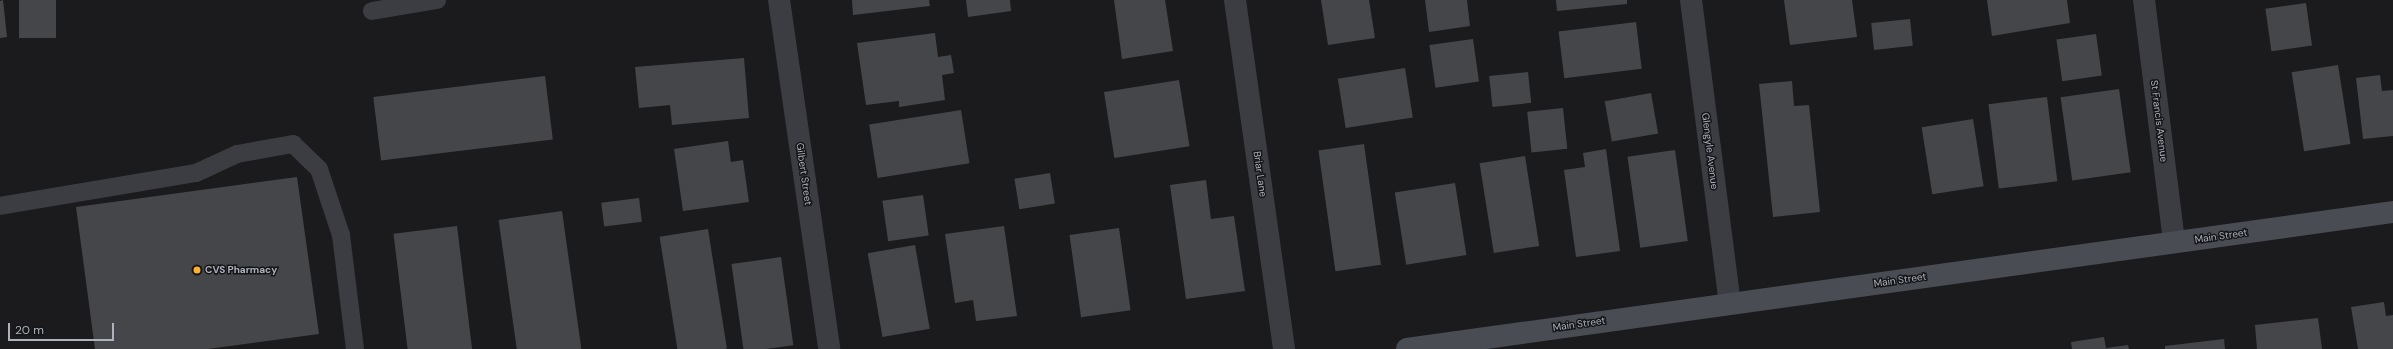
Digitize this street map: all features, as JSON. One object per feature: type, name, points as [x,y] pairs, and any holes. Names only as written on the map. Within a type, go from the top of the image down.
[{"type":"street","name":"Gilbert Street","points":[[779,0],[829,349]]},
{"type":"street","name":"Briar Lane","points":[[1235,0],[1284,349]]},
{"type":"street","name":"Glengyle Avenue","points":[[1691,0],[1730,303]]},
{"type":"street","name":"St Francis Avenue","points":[[2144,0],[2174,242]]},
{"type":"street","name":"Main Street","points":[[1407,349],[2393,212]]},
{"type":"lane","points":[[372,11],[437,0]]},
{"type":"lane","points":[[0,206],[196,173],[237,154],[293,144],[319,168],[341,235],[355,349]]},
{"type":"building","points":[[3,0],[7,37],[0,38],[0,1]]},
{"type":"building","points":[[19,0],[56,0],[56,38],[19,38]]},
{"type":"building","points":[[852,0],[929,0],[930,6],[853,15]]},
{"type":"building","points":[[966,0],[1010,0],[1011,11],[968,17]]},
{"type":"building","points":[[1114,0],[1165,0],[1173,51],[1122,59]]},
{"type":"building","points":[[1321,0],[1369,0],[1375,38],[1328,45]]},
{"type":"building","points":[[1425,0],[1467,0],[1470,26],[1429,32]]},
{"type":"building","points":[[1556,0],[1627,0],[1627,4],[1557,11]]},
{"type":"building","points":[[1784,0],[1852,0],[1857,37],[1790,45]]},
{"type":"building","points":[[1987,0],[2067,0],[2070,23],[1992,36]]},
{"type":"building","points":[[2306,3],[2312,46],[2271,51],[2265,9]]},
{"type":"building","points":[[1910,19],[1913,46],[1874,50],[1871,23]]},
{"type":"building","points":[[1636,22],[1642,69],[1564,78],[1559,32]]},
{"type":"building","points":[[935,33],[938,57],[951,55],[954,73],[942,75],[945,100],[899,107],[899,101],[866,105],[857,43]]},
{"type":"building","points":[[2096,34],[2102,76],[2062,81],[2056,40]]},
{"type":"building","points":[[1473,39],[1479,82],[1435,88],[1429,45]]},
{"type":"building","points":[[744,58],[749,118],[672,125],[670,105],[639,108],[635,67]]},
{"type":"building","points":[[2338,65],[2351,144],[2304,151],[2292,72]]},
{"type":"building","points":[[1405,68],[1413,117],[1346,128],[1338,79]]},
{"type":"building","points":[[1528,72],[1531,103],[1492,107],[1489,76]]},
{"type":"building","points":[[2380,75],[2382,91],[2393,90],[2393,136],[2363,139],[2356,78]]},
{"type":"building","points":[[545,76],[553,140],[381,161],[373,97]]},
{"type":"building","points":[[1179,80],[1189,146],[1114,158],[1104,92]]},
{"type":"building","points":[[1792,81],[1794,106],[1809,105],[1820,212],[1773,217],[1759,84]]},
{"type":"building","points":[[2119,89],[2131,172],[2072,180],[2061,97]]},
{"type":"building","points":[[1651,93],[1658,133],[1612,142],[1605,101]]},
{"type":"building","points":[[2047,97],[2057,181],[1999,189],[1988,104]]},
{"type":"building","points":[[1563,108],[1567,149],[1531,153],[1527,112]]},
{"type":"building","points":[[961,110],[969,163],[878,178],[869,125]]},
{"type":"building","points":[[1973,119],[1984,186],[1932,194],[1922,127]]},
{"type":"building","points":[[728,141],[731,162],[743,160],[749,202],[683,211],[674,149]]},
{"type":"building","points":[[1364,144],[1381,265],[1335,271],[1318,150]]},
{"type":"building","points":[[1606,149],[1620,251],[1576,257],[1564,170],[1585,167],[1583,153]]},
{"type":"building","points":[[1675,150],[1688,241],[1640,248],[1627,157]]},
{"type":"building","points":[[1525,156],[1539,246],[1494,253],[1480,163]]},
{"type":"building","points":[[1050,173],[1055,204],[1019,209],[1014,179]]},
{"type":"building","name":"CVS Pharmacy","points":[[297,177],[319,334],[208,349],[95,349],[76,207]]},
{"type":"building","points":[[1206,180],[1211,219],[1234,216],[1245,291],[1186,299],[1170,185]]},
{"type":"building","points":[[1455,183],[1466,255],[1406,265],[1395,193]]},
{"type":"building","points":[[923,195],[929,236],[888,241],[882,201]]},
{"type":"building","points":[[639,198],[642,222],[604,226],[601,203]]},
{"type":"building","points":[[562,211],[581,349],[517,349],[499,220]]},
{"type":"building","points":[[457,226],[472,349],[408,349],[393,234]]},
{"type":"building","points":[[1004,226],[1017,316],[976,321],[973,300],[955,303],[945,234]]},
{"type":"building","points":[[1119,228],[1131,310],[1081,317],[1069,235]]},
{"type":"building","points":[[708,229],[727,349],[677,349],[660,237]]},
{"type":"building","points":[[915,245],[930,329],[882,337],[868,253]]},
{"type":"building","points":[[781,257],[793,345],[766,349],[743,349],[731,264]]},
{"type":"building","points":[[2384,302],[2386,316],[2393,315],[2393,349],[2358,349],[2351,307]]},
{"type":"building","points":[[2318,318],[2322,349],[2257,349],[2255,325]]},
{"type":"building","points":[[2104,337],[2106,348],[2128,345],[2129,349],[2072,349],[2071,342]]},
{"type":"building","points":[[2224,339],[2225,349],[2165,349],[2165,346]]},
{"type":"place","name":"CVS Pharmacy","points":[[197,270]]}]
